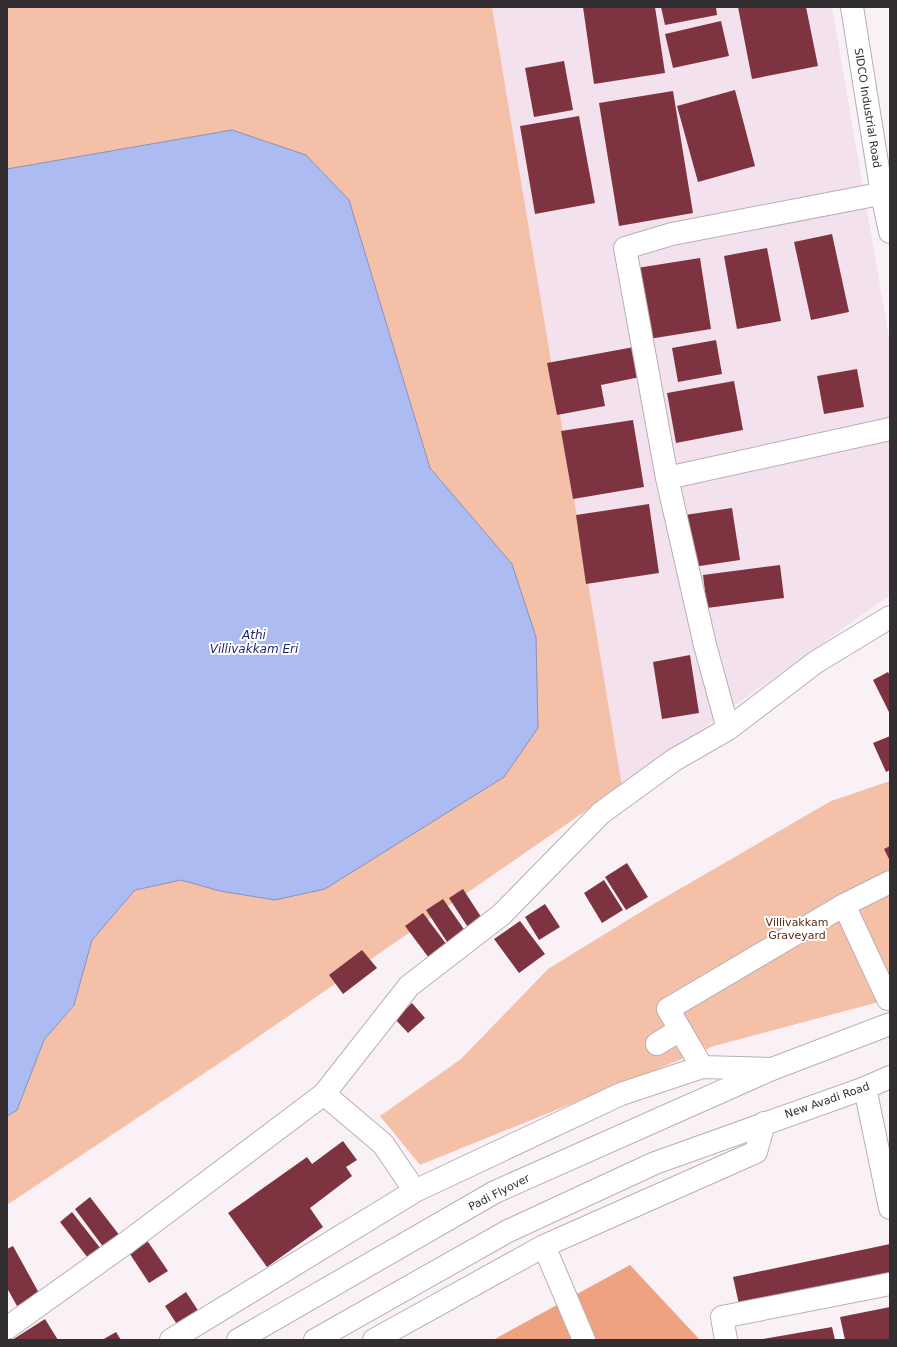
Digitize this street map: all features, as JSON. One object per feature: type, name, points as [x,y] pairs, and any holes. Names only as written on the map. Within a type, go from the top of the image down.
[{"type":"street","name":"SIDCO Industrial Road","points":[[852,7],[886,193],[890,232]]},
{"type":"street","points":[[728,729],[705,645],[667,478],[625,248],[672,234],[886,193]]},
{"type":"street","points":[[667,478],[890,429]]},
{"type":"street","points":[[7,1328],[126,1244],[324,1094],[409,986],[501,915],[601,813],[674,760],[728,729],[816,662],[890,617]]},
{"type":"street","points":[[702,1067],[668,1009],[844,905],[890,882]]},
{"type":"street","points":[[844,905],[888,999]]},
{"type":"street","points":[[171,1340],[415,1191],[621,1094],[702,1067],[772,1069],[890,1024]]},
{"type":"street","points":[[656,1044],[680,1030]]},
{"type":"street","name":"Padi Flyover","points":[[238,1340],[495,1192],[772,1069]]},
{"type":"street","name":"New Avadi Road","points":[[764,1123],[865,1088],[890,1077]]},
{"type":"street","points":[[865,1088],[890,1208]]},
{"type":"street","points":[[324,1094],[383,1144],[415,1191]]},
{"type":"street","points":[[316,1340],[508,1231],[655,1162],[764,1123]]},
{"type":"street","points":[[374,1340],[544,1246],[756,1152],[764,1123]]},
{"type":"street","points":[[544,1246],[584,1340]]},
{"type":"street","points":[[726,1340],[722,1317],[890,1284]]},
{"type":"shaded area","points":[[492,7],[832,7],[890,344],[890,595],[622,786]]},
{"type":"shaded area","points":[[630,1265],[700,1340],[493,1340]]},
{"type":"green space","points":[[7,7],[492,7],[622,786],[245,1046],[7,1205],[7,1116],[17,1110],[44,1040],[74,1005],[92,940],[135,890],[181,880],[220,891],[512,564],[430,468],[349,200],[232,130],[7,169]]},
{"type":"green space","name":"Villivakkam Graveyard","points":[[890,781],[890,999],[714,1046],[420,1165],[380,1116],[461,1059],[548,969],[657,902],[831,801]]},
{"type":"water","name":"Athi Villivakkam Eri","points":[[232,130],[306,155],[349,200],[430,468],[512,564],[536,637],[538,728],[504,777],[325,889],[275,900],[220,891],[181,880],[135,890],[92,940],[74,1005],[44,1040],[17,1110],[7,1116],[7,169]]},
{"type":"building","points":[[583,7],[655,7],[665,73],[594,84]]},
{"type":"building","points":[[661,7],[716,7],[717,15],[665,25]]},
{"type":"building","points":[[738,7],[806,7],[818,66],[752,79]]},
{"type":"building","points":[[721,21],[729,56],[673,68],[665,34]]},
{"type":"building","points":[[564,61],[573,110],[534,117],[525,68]]},
{"type":"building","points":[[735,90],[755,166],[698,182],[677,106]]},
{"type":"building","points":[[673,91],[693,213],[619,226],[599,103]]},
{"type":"building","points":[[579,116],[595,203],[535,214],[520,126]]},
{"type":"building","points":[[832,234],[849,312],[811,320],[794,242]]},
{"type":"building","points":[[767,248],[781,321],[737,329],[724,256]]},
{"type":"building","points":[[700,258],[711,329],[649,339],[637,268]]},
{"type":"building","points":[[716,340],[722,374],[678,382],[672,348]]},
{"type":"building","points":[[634,347],[640,377],[601,385],[605,406],[557,415],[547,363]]},
{"type":"building","points":[[857,369],[864,407],[824,414],[817,376]]},
{"type":"building","points":[[734,381],[743,430],[676,443],[667,393]]},
{"type":"building","points":[[633,420],[644,487],[573,499],[561,431]]},
{"type":"building","points":[[649,504],[659,573],[586,584],[576,515]]},
{"type":"building","points":[[732,508],[740,560],[693,567],[685,515]]},
{"type":"building","points":[[780,565],[784,598],[707,608],[703,575]]},
{"type":"building","points":[[690,655],[699,713],[662,719],[653,662]]},
{"type":"building","points":[[888,672],[890,676],[890,714],[873,680]]},
{"type":"building","points":[[890,736],[890,770],[886,772],[873,743]]},
{"type":"building","points":[[890,846],[890,861],[884,849]]},
{"type":"building","points":[[627,863],[648,897],[626,910],[605,877]]},
{"type":"building","points":[[604,880],[623,910],[602,923],[584,893]]},
{"type":"building","points":[[463,889],[485,923],[471,932],[449,898]]},
{"type":"building","points":[[443,899],[468,935],[451,948],[426,910]]},
{"type":"building","points":[[545,904],[560,927],[539,940],[525,917]]},
{"type":"building","points":[[423,913],[450,949],[432,962],[405,926]]},
{"type":"building","points":[[520,921],[545,954],[519,973],[494,939]]},
{"type":"building","points":[[362,950],[377,968],[343,994],[329,975]]},
{"type":"building","points":[[412,1003],[425,1018],[408,1033],[395,1019]]},
{"type":"building","points":[[343,1141],[357,1160],[346,1167],[352,1176],[310,1208],[323,1227],[267,1267],[228,1213],[307,1157],[312,1164]]},
{"type":"building","points":[[90,1197],[120,1236],[104,1248],[75,1209]]},
{"type":"building","points":[[72,1212],[101,1249],[88,1258],[60,1222]]},
{"type":"building","points":[[144,1236],[168,1271],[149,1283],[126,1248]]},
{"type":"building","points":[[890,1244],[890,1277],[740,1309],[733,1277]]},
{"type":"building","points":[[13,1246],[39,1293],[17,1306],[7,1288],[7,1249]]},
{"type":"building","points":[[186,1292],[201,1315],[180,1329],[165,1306]]},
{"type":"building","points":[[890,1307],[890,1340],[845,1340],[840,1317]]},
{"type":"building","points":[[45,1319],[58,1340],[12,1340]]},
{"type":"building","points":[[832,1327],[835,1340],[763,1339]]},
{"type":"building","points":[[116,1332],[121,1340],[102,1340]]}]
